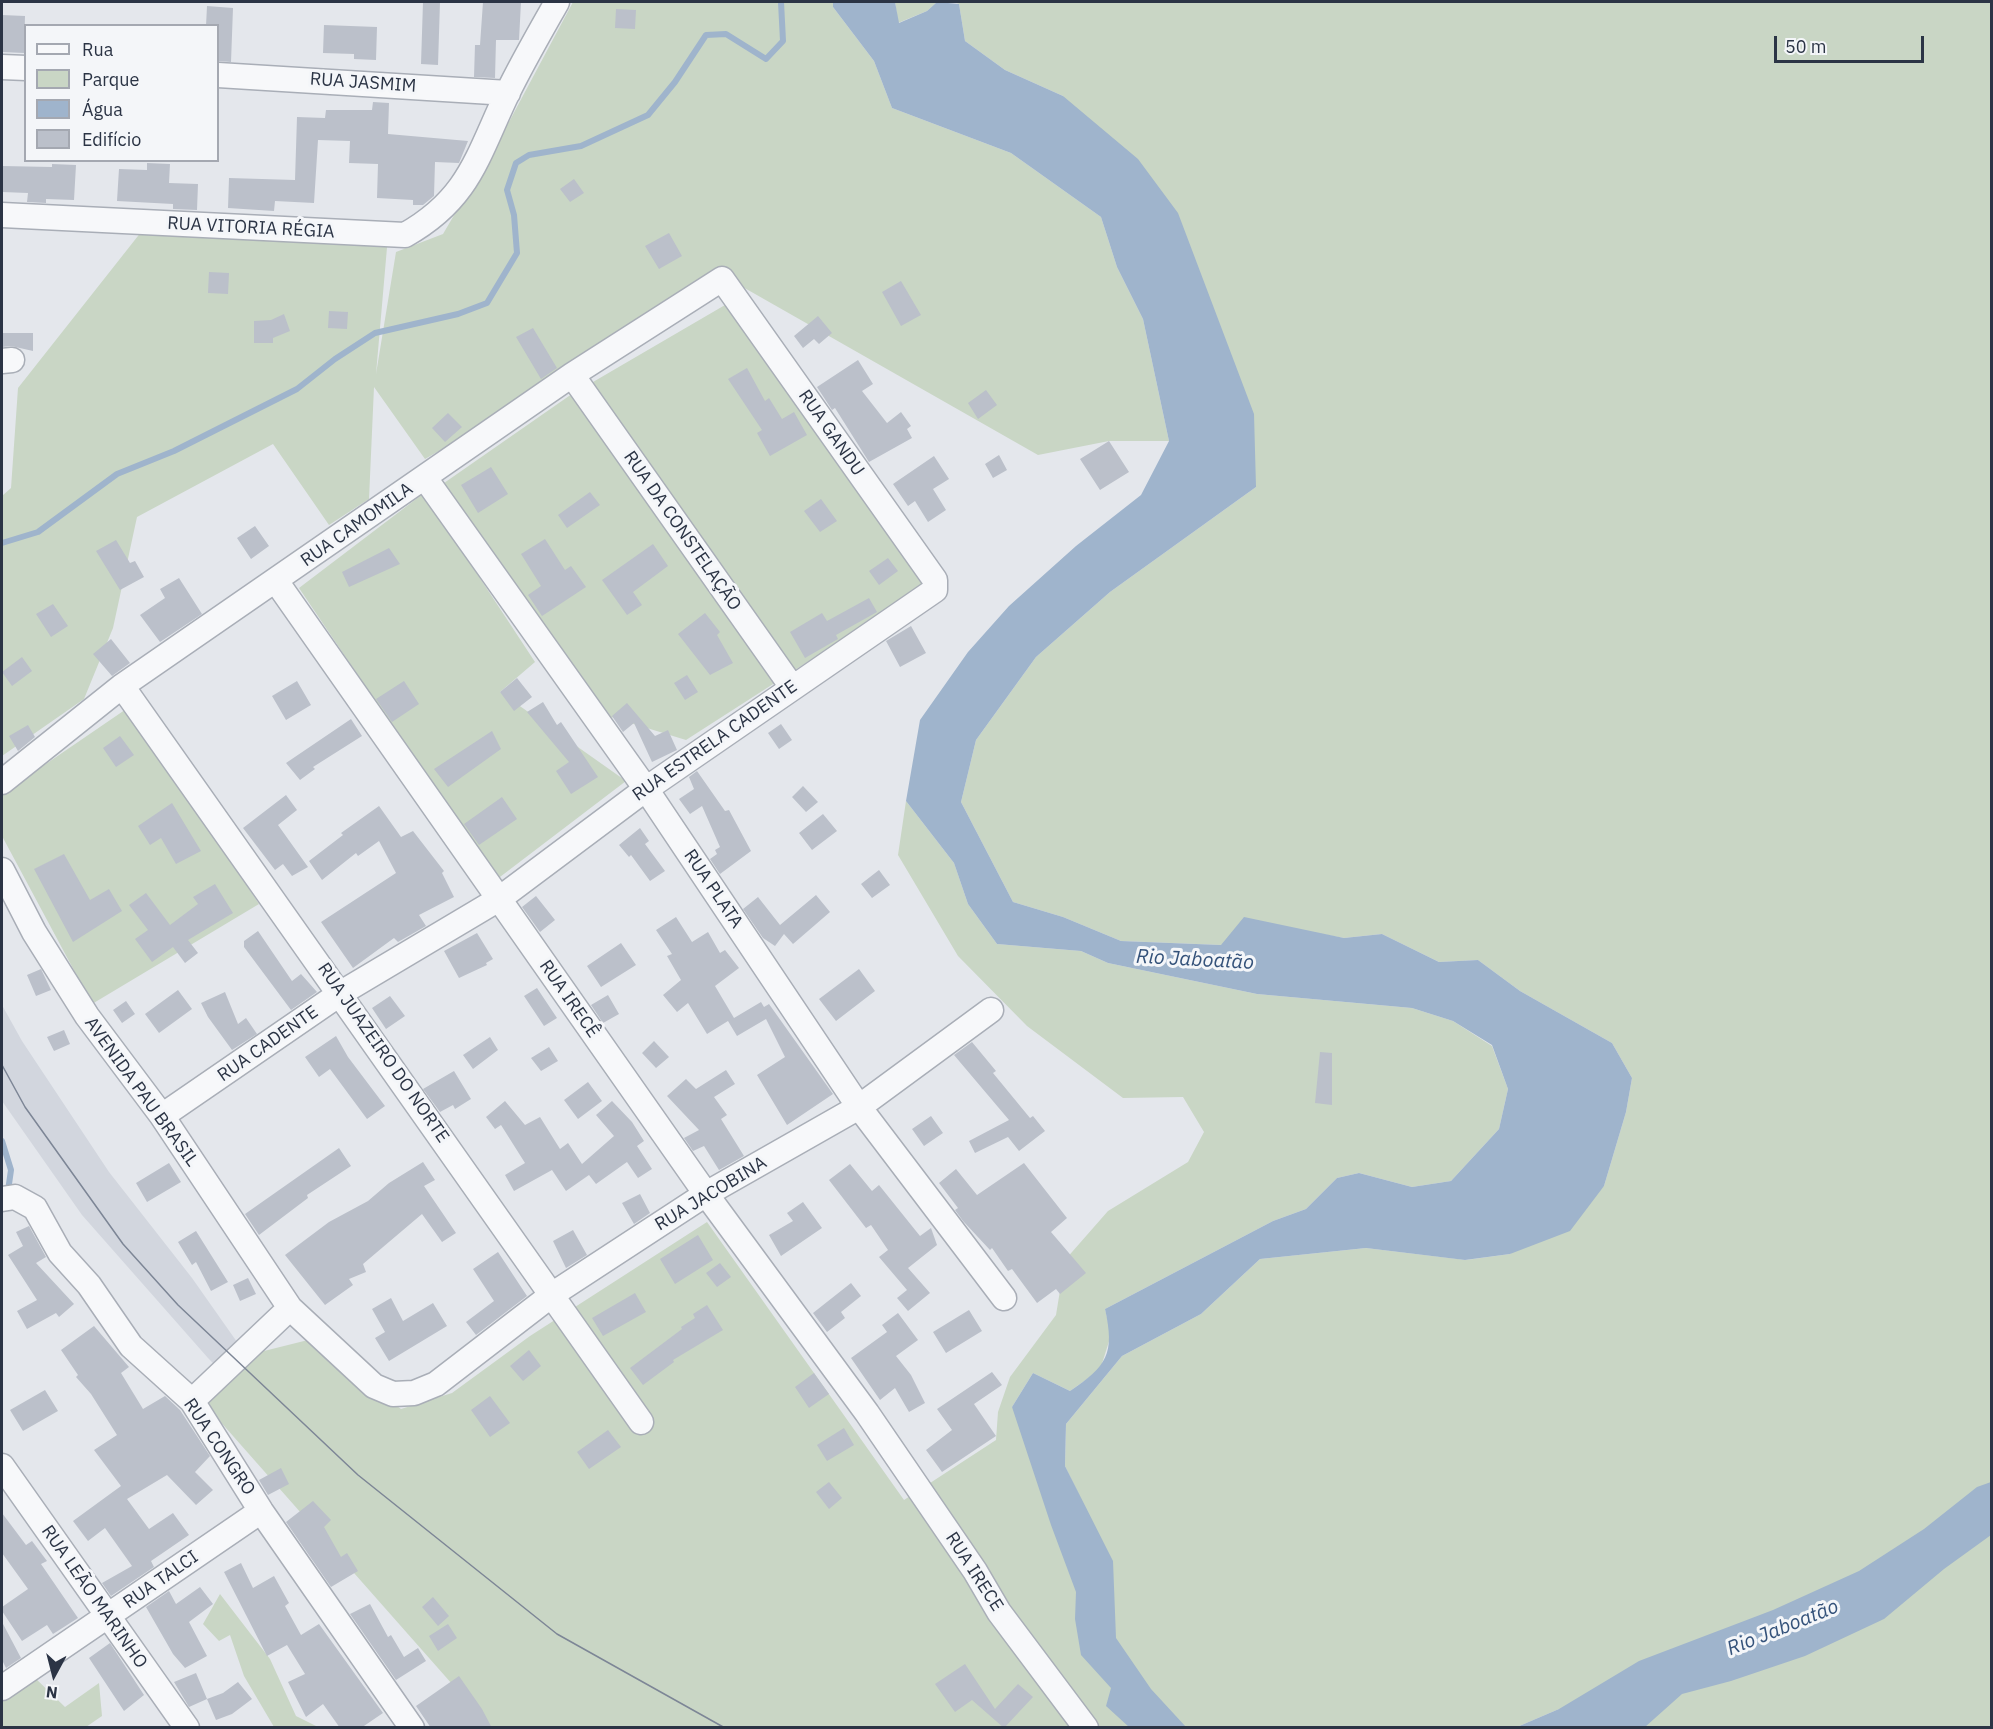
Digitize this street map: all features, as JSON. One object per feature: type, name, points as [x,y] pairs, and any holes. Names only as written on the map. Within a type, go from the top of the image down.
[{"type":"street","name":"RUA VITORIA RÉGIA","points":[[2,215],[405,236],[431,221],[450,203],[473,170],[508,93],[557,2]]},
{"type":"street","points":[[2,67],[24,68]]},
{"type":"street","name":"RUA JASMIM","points":[[219,75],[508,93]]},
{"type":"street","name":"RUA CAMOMILA","points":[[2,782],[122,686],[572,375],[722,279]]},
{"type":"street","name":"RUA GANDU","points":[[722,279],[934,580],[935,590]]},
{"type":"street","name":"RUA DA CONSTELAÇÃO","points":[[572,375],[792,687]]},
{"type":"street","name":"RUA PLATA","points":[[425,478],[646,789],[859,1107],[1004,1298]]},
{"type":"street","name":"RUA IRECÊ","points":[[276,581],[706,1194],[867,1413]]},
{"type":"street","name":"RUA ESTRELA CADENTE","points":[[499,899],[646,789],[935,590]]},
{"type":"street","name":"RUA JUAZEIRO DO NORTE","points":[[122,686],[554,1294],[641,1422]]},
{"type":"street","name":"AVENIDA PAU BRASIL","points":[[2,870],[34,932],[87,1016],[162,1116],[290,1308],[374,1386],[393,1394],[414,1393],[436,1384]]},
{"type":"street","name":"RUA CADENTE","points":[[162,1116],[341,993],[499,899]]},
{"type":"street","name":"RUA JACOBINA","points":[[436,1384],[554,1294],[706,1194],[859,1107],[991,1010]]},
{"type":"street","name":"RUA CONGRO","points":[[2,1199],[15,1197],[35,1208],[60,1253],[89,1285],[131,1346],[192,1401],[261,1511],[412,1728]]},
{"type":"street","points":[[192,1401],[290,1308]]},
{"type":"street","name":"RUA IRECE","points":[[867,1413],[975,1571],[999,1612],[1086,1728]]},
{"type":"street","name":"RUA LEÃO MARINHO","points":[[2,1466],[187,1728]]},
{"type":"street","name":"RUA TALCI","points":[[2,1688],[108,1618],[261,1511]]},
{"type":"shaded area","points":[[2,1005],[22,1041],[109,1172],[192,1278],[249,1359],[261,1413],[208,1358],[82,1215],[2,1101]]},
{"type":"green space","points":[[573,2],[833,2],[833,7],[874,61],[892,108],[1011,153],[1101,217],[1117,267],[1143,319],[1169,441],[1109,441],[1038,455],[734,282],[425,459],[374,387],[369,499],[329,525],[273,444],[137,517],[113,628],[84,699],[2,756],[2,496],[11,488],[18,388],[149,222],[388,236],[376,374],[396,252],[443,234],[510,120]]},
{"type":"green space","points":[[895,2],[937,2],[927,11],[898,23]]},
{"type":"green space","points":[[954,2],[1991,2],[1991,1727],[1632,1727],[1559,1709],[1517,1727],[490,1727],[203,1402],[260,1352],[312,1339],[401,1409],[452,1393],[530,1336],[707,1222],[904,1500],[996,1440],[998,1412],[1010,1377],[1056,1315],[1065,1260],[1108,1211],[1188,1162],[1204,1132],[1183,1097],[1123,1098],[1027,1026],[958,956],[898,855],[906,801],[954,863],[968,904],[997,944],[1081,951],[1108,963],[1257,994],[1412,1008],[1453,1021],[1492,1046],[1508,1089],[1499,1129],[1451,1181],[1412,1187],[1359,1173],[1337,1178],[1306,1209],[1273,1221],[1105,1309],[1111,1335],[1100,1370],[1070,1391],[1033,1373],[1012,1407],[1081,1499],[1065,1466],[1066,1424],[1122,1356],[1201,1314],[1260,1259],[1366,1248],[1466,1260],[1510,1254],[1604,1186],[1626,1112],[1632,1078],[1612,1043],[1520,991],[1478,960],[1439,962],[1382,934],[1344,938],[1299,930],[1221,945],[1121,941],[1063,917],[1013,902],[961,802],[976,740],[1036,657],[1110,592],[1256,487],[1063,96],[1005,70],[965,41],[959,4]]},
{"type":"green space","points":[[725,305],[935,580],[686,740],[611,717],[434,490],[569,396]]},
{"type":"green space","points":[[424,493],[535,662],[500,692],[626,781],[496,880],[299,588]]},
{"type":"green space","points":[[135,703],[197,808],[259,904],[92,1004],[2,836],[2,794]]},
{"type":"green space","points":[[220,1594],[270,1659],[296,1716],[318,1727],[274,1727],[244,1676],[230,1635],[219,1641],[203,1624]]},
{"type":"green space","points":[[31,1674],[65,1707],[99,1683],[102,1716],[86,1727],[2,1728],[2,1697]]},
{"type":"water","name":"Rio Jaboatão","points":[[833,2],[895,2],[899,23],[927,11],[937,2],[959,4],[965,41],[1005,70],[1063,96],[1138,159],[1178,213],[1254,414],[1256,487],[1110,592],[1036,657],[976,740],[961,802],[1013,902],[1063,917],[1121,941],[1221,945],[1244,917],[1344,938],[1382,934],[1439,962],[1478,960],[1520,991],[1612,1043],[1632,1078],[1626,1112],[1604,1186],[1570,1231],[1510,1254],[1465,1260],[1366,1248],[1260,1259],[1201,1314],[1122,1356],[1066,1424],[1065,1466],[1113,1561],[1116,1638],[1151,1689],[1186,1727],[1129,1727],[1106,1706],[1111,1688],[1081,1655],[1075,1619],[1076,1592],[1012,1407],[1033,1373],[1070,1391],[1100,1366],[1105,1358],[1109,1337],[1105,1309],[1273,1221],[1306,1209],[1337,1178],[1359,1173],[1412,1187],[1451,1181],[1499,1129],[1508,1089],[1492,1045],[1453,1021],[1412,1008],[1257,994],[1108,963],[1081,951],[997,944],[968,904],[954,863],[906,801],[920,720],[968,652],[1009,606],[1076,546],[1141,495],[1169,441],[1143,319],[1117,267],[1101,217],[1011,153],[892,108],[874,61],[833,7]]},
{"type":"water","name":"Rio Jaboatão","points":[[1991,1482],[1991,1535],[1944,1569],[1884,1619],[1805,1656],[1731,1681],[1682,1694],[1645,1727],[1517,1727],[1559,1709],[1639,1661],[1773,1610],[1859,1571],[1924,1529],[1977,1487]]},
{"type":"building","points":[[423,2],[440,2],[438,65],[421,64]]},
{"type":"building","points":[[483,2],[521,2],[519,40],[496,40],[495,78],[474,77],[475,45],[480,45]]},
{"type":"building","points":[[207,6],[233,8],[231,62],[219,61],[219,24],[206,24]]},
{"type":"building","points":[[616,9],[636,10],[635,29],[615,28]]},
{"type":"building","points":[[2,15],[25,16],[24,53],[2,52]]},
{"type":"building","points":[[324,25],[377,27],[376,60],[354,59],[354,54],[323,53]]},
{"type":"building","points":[[373,102],[389,103],[388,134],[468,141],[459,163],[435,162],[434,196],[423,205],[413,205],[413,200],[377,198],[378,164],[349,163],[350,141],[318,140],[314,203],[275,201],[274,211],[228,208],[229,178],[295,180],[297,117],[325,118],[326,110],[372,110]]},
{"type":"building","points":[[147,163],[170,164],[169,183],[198,184],[197,210],[173,209],[173,204],[117,201],[119,169],[147,170]]},
{"type":"building","points":[[52,164],[76,165],[74,200],[46,199],[46,203],[27,202],[28,193],[2,192],[2,166],[52,167]]},
{"type":"building","points":[[574,179],[584,193],[570,202],[560,189]]},
{"type":"building","points":[[669,233],[682,256],[659,269],[645,246]]},
{"type":"building","points":[[209,272],[229,273],[228,294],[208,293]]},
{"type":"building","points":[[901,281],[921,315],[901,326],[882,292]]},
{"type":"building","points":[[329,311],[348,312],[347,329],[328,328]]},
{"type":"building","points":[[284,314],[290,331],[273,338],[273,343],[254,343],[254,321],[271,320]]},
{"type":"building","points":[[818,316],[832,333],[819,344],[814,339],[803,348],[794,336]]},
{"type":"building","points":[[533,328],[557,368],[541,379],[516,337]]},
{"type":"building","points":[[2,333],[33,333],[33,351],[11,346],[2,347]]},
{"type":"building","points":[[858,360],[873,384],[862,391],[887,423],[901,412],[911,426],[907,429],[912,438],[869,462],[835,408],[832,410],[817,387]]},
{"type":"building","points":[[747,368],[765,401],[769,398],[782,419],[794,412],[807,435],[770,456],[757,433],[762,430],[728,379]]},
{"type":"building","points":[[986,390],[997,405],[978,419],[968,403]]},
{"type":"building","points":[[448,413],[462,427],[445,442],[432,428]]},
{"type":"building","points":[[1109,441],[1129,472],[1100,490],[1080,459]]},
{"type":"building","points":[[999,455],[1007,470],[993,478],[985,464]]},
{"type":"building","points":[[934,456],[949,479],[933,489],[946,510],[928,522],[915,501],[908,506],[893,484]]},
{"type":"building","points":[[491,467],[508,494],[478,513],[461,485]]},
{"type":"building","points":[[590,492],[600,505],[567,528],[558,515]]},
{"type":"building","points":[[821,499],[837,521],[820,532],[804,511]]},
{"type":"building","points":[[255,526],[269,546],[251,559],[237,538]]},
{"type":"building","points":[[545,539],[565,570],[571,566],[586,587],[542,616],[528,595],[541,586],[521,554]]},
{"type":"building","points":[[116,540],[130,563],[135,561],[144,577],[120,590],[96,551]]},
{"type":"building","points":[[653,544],[668,566],[633,592],[642,605],[627,615],[602,580]]},
{"type":"building","points":[[389,548],[400,564],[349,587],[342,572]]},
{"type":"building","points":[[888,558],[898,571],[879,585],[869,571]]},
{"type":"building","points":[[179,578],[202,614],[160,642],[140,615],[165,598],[160,589]]},
{"type":"building","points":[[869,598],[877,612],[836,635],[838,639],[805,658],[790,632],[822,613],[827,621]]},
{"type":"building","points":[[53,604],[68,626],[51,637],[36,614]]},
{"type":"building","points":[[705,613],[720,632],[717,635],[733,663],[710,675],[678,634]]},
{"type":"building","points":[[911,626],[926,653],[900,667],[886,641]]},
{"type":"building","points":[[111,639],[130,663],[112,676],[93,654]]},
{"type":"building","points":[[22,657],[32,671],[12,686],[2,672]]},
{"type":"building","points":[[687,675],[698,692],[685,700],[674,683]]},
{"type":"building","points":[[517,678],[532,697],[514,711],[500,692]]},
{"type":"building","points":[[297,681],[311,705],[286,720],[272,696]]},
{"type":"building","points":[[404,681],[419,704],[392,722],[376,699]]},
{"type":"building","points":[[543,702],[557,725],[561,722],[598,777],[571,794],[556,771],[569,762],[527,712]]},
{"type":"building","points":[[627,703],[655,736],[668,730],[677,750],[652,762],[634,723],[623,732],[612,716]]},
{"type":"building","points":[[351,719],[362,736],[313,767],[315,769],[300,780],[286,763]]},
{"type":"building","points":[[781,724],[792,740],[779,749],[768,733]]},
{"type":"building","points":[[28,725],[35,737],[18,751],[9,736]]},
{"type":"building","points":[[492,731],[501,749],[448,787],[434,769]]},
{"type":"building","points":[[120,736],[134,755],[116,767],[103,748]]},
{"type":"building","points":[[697,771],[725,811],[729,810],[751,851],[720,874],[710,859],[717,854],[715,850],[720,847],[702,806],[690,814],[679,799],[694,789],[689,777]]},
{"type":"building","points":[[803,786],[818,802],[806,812],[792,797]]},
{"type":"building","points":[[286,795],[297,810],[278,825],[308,867],[292,876],[283,864],[275,870],[243,828]]},
{"type":"building","points":[[502,797],[517,819],[479,845],[464,824]]},
{"type":"building","points":[[172,803],[201,851],[176,864],[161,838],[150,845],[138,826]]},
{"type":"building","points":[[379,806],[401,837],[413,831],[444,871],[442,873],[454,897],[419,915],[426,926],[398,942],[394,938],[353,968],[321,922],[396,873],[379,841],[358,856],[356,853],[322,880],[309,861],[343,835],[341,833]]},
{"type":"building","points":[[823,814],[837,831],[812,850],[799,833]]},
{"type":"building","points":[[640,828],[649,841],[645,844],[665,871],[650,881],[631,855],[629,857],[619,845]]},
{"type":"building","points":[[64,854],[90,900],[109,889],[122,911],[73,942],[34,869]]},
{"type":"building","points":[[879,870],[890,885],[872,898],[861,884]]},
{"type":"building","points":[[215,884],[233,913],[188,940],[198,953],[185,963],[173,947],[152,962],[135,939],[148,930],[129,905],[146,893],[170,925],[198,904],[193,897]]},
{"type":"building","points":[[816,895],[830,912],[793,944],[784,934],[775,946],[763,938],[743,909],[758,897],[780,925]]},
{"type":"building","points":[[536,896],[555,920],[540,932],[522,907]]},
{"type":"building","points":[[676,917],[692,942],[708,932],[720,953],[725,950],[739,968],[715,986],[734,1018],[761,1002],[764,1007],[769,1004],[833,1094],[787,1125],[757,1075],[785,1057],[766,1019],[737,1036],[728,1021],[707,1034],[688,1003],[677,1012],[663,995],[681,980],[667,956],[672,954],[656,930]]},
{"type":"building","points":[[258,931],[292,981],[301,974],[317,992],[291,1010],[244,947],[244,941]]},
{"type":"building","points":[[477,933],[493,959],[486,963],[487,965],[459,978],[444,951]]},
{"type":"building","points":[[621,943],[636,965],[601,987],[587,966]]},
{"type":"building","points":[[41,969],[51,990],[36,996],[27,975]]},
{"type":"building","points":[[859,969],[875,991],[836,1021],[819,999]]},
{"type":"building","points":[[537,988],[557,1018],[544,1026],[524,996]]},
{"type":"building","points":[[178,990],[192,1009],[159,1033],[145,1014]]},
{"type":"building","points":[[225,992],[238,1024],[246,1018],[257,1034],[232,1050],[208,1017],[201,1003]]},
{"type":"building","points":[[608,995],[619,1014],[603,1023],[591,1005]]},
{"type":"building","points":[[390,996],[405,1016],[386,1029],[372,1008]]},
{"type":"building","points":[[126,1001],[135,1014],[122,1023],[113,1010]]},
{"type":"building","points":[[64,1030],[70,1044],[54,1051],[47,1037]]},
{"type":"building","points":[[336,1036],[348,1057],[385,1106],[367,1119],[330,1069],[319,1077],[305,1057]]},
{"type":"building","points":[[490,1037],[498,1050],[473,1069],[463,1055]]},
{"type":"building","points":[[654,1041],[669,1057],[656,1068],[642,1053]]},
{"type":"building","points":[[972,1042],[996,1071],[993,1073],[1030,1118],[1033,1116],[1045,1131],[1019,1151],[1008,1137],[975,1153],[969,1141],[1009,1120],[954,1055]]},
{"type":"building","points":[[549,1047],[558,1061],[541,1071],[531,1058]]},
{"type":"building","points":[[1320,1052],[1332,1053],[1332,1105],[1315,1103]]},
{"type":"building","points":[[726,1070],[735,1084],[714,1097],[727,1115],[721,1119],[744,1156],[719,1170],[704,1146],[693,1151],[684,1138],[699,1130],[667,1096],[686,1079],[696,1089]]},
{"type":"building","points":[[454,1071],[471,1099],[455,1109],[453,1105],[440,1112],[423,1089]]},
{"type":"building","points":[[588,1082],[602,1101],[578,1119],[564,1100]]},
{"type":"building","points":[[505,1101],[525,1125],[540,1117],[560,1149],[568,1143],[582,1164],[614,1136],[596,1115],[612,1101],[632,1122],[644,1141],[637,1146],[652,1169],[638,1178],[627,1162],[596,1184],[589,1175],[566,1191],[552,1170],[514,1191],[505,1175],[525,1163],[501,1125],[495,1129],[486,1117]]},
{"type":"building","points":[[931,1116],[943,1133],[924,1146],[912,1129]]},
{"type":"building","points":[[339,1148],[351,1166],[307,1195],[308,1198],[259,1235],[245,1214]]},
{"type":"building","points":[[423,1162],[435,1180],[424,1186],[456,1233],[442,1242],[422,1214],[363,1264],[366,1272],[349,1279],[353,1285],[325,1305],[285,1255],[329,1222],[368,1201],[389,1183]]},
{"type":"building","points":[[169,1163],[181,1182],[147,1202],[136,1183]]},
{"type":"building","points":[[1024,1163],[1067,1218],[1051,1232],[1086,1273],[1060,1294],[1056,1289],[1037,1303],[1012,1269],[1008,1271],[992,1248],[990,1250],[963,1221],[955,1210],[958,1208],[939,1183],[956,1169],[977,1195]]},
{"type":"building","points":[[850,1164],[872,1191],[879,1185],[920,1236],[931,1228],[937,1245],[908,1268],[930,1293],[908,1311],[897,1298],[907,1290],[879,1257],[888,1250],[871,1225],[866,1228],[829,1180]]},
{"type":"building","points":[[640,1194],[650,1213],[634,1224],[622,1203]]},
{"type":"building","points":[[803,1202],[822,1228],[781,1256],[769,1235],[793,1221],[787,1213]]},
{"type":"building","points":[[29,1226],[46,1257],[36,1263],[74,1304],[59,1317],[56,1313],[27,1329],[17,1311],[37,1300],[8,1255],[23,1246],[16,1232]]},
{"type":"building","points":[[573,1230],[587,1255],[566,1268],[553,1241]]},
{"type":"building","points":[[196,1231],[228,1282],[211,1291],[196,1262],[192,1265],[178,1242]]},
{"type":"building","points":[[698,1235],[713,1260],[675,1284],[660,1259]]},
{"type":"building","points":[[498,1252],[527,1296],[476,1335],[466,1322],[494,1301],[473,1269]]},
{"type":"building","points":[[720,1263],[731,1277],[717,1287],[706,1273]]},
{"type":"building","points":[[248,1278],[256,1294],[240,1301],[233,1285]]},
{"type":"building","points":[[851,1283],[861,1296],[841,1312],[845,1318],[827,1332],[813,1313]]},
{"type":"building","points":[[635,1293],[646,1312],[603,1336],[592,1318]]},
{"type":"building","points":[[391,1298],[403,1321],[433,1303],[447,1326],[389,1361],[375,1338],[385,1332],[372,1309]]},
{"type":"building","points":[[707,1305],[723,1330],[673,1360],[674,1362],[643,1385],[630,1368],[682,1329],[681,1327],[695,1318],[693,1314]]},
{"type":"building","points":[[969,1310],[982,1331],[946,1353],[933,1332]]},
{"type":"building","points":[[898,1313],[918,1340],[896,1356],[911,1375],[925,1403],[909,1412],[895,1388],[880,1400],[851,1358],[887,1332],[882,1325]]},
{"type":"building","points":[[94,1326],[129,1367],[121,1373],[143,1409],[165,1396],[180,1410],[210,1456],[195,1472],[213,1490],[196,1505],[167,1475],[127,1499],[149,1529],[173,1513],[189,1535],[151,1561],[154,1567],[111,1596],[102,1583],[132,1566],[105,1528],[88,1541],[73,1521],[121,1486],[94,1450],[117,1435],[91,1394],[76,1377],[78,1375],[61,1350]]},
{"type":"building","points":[[529,1350],[541,1366],[523,1381],[510,1366]]},
{"type":"building","points":[[992,1372],[1002,1385],[974,1404],[996,1436],[942,1472],[926,1450],[952,1430],[937,1409]]},
{"type":"building","points":[[814,1373],[829,1394],[809,1408],[795,1387]]},
{"type":"building","points":[[45,1390],[58,1411],[23,1431],[10,1410]]},
{"type":"building","points":[[490,1396],[510,1423],[490,1437],[471,1410]]},
{"type":"building","points":[[844,1428],[854,1445],[827,1461],[817,1445]]},
{"type":"building","points":[[608,1430],[621,1447],[589,1469],[577,1452]]},
{"type":"building","points":[[281,1468],[289,1484],[268,1495],[259,1480]]},
{"type":"building","points":[[829,1482],[842,1498],[829,1509],[816,1492]]},
{"type":"building","points":[[313,1501],[331,1520],[324,1527],[341,1557],[347,1553],[358,1571],[331,1587],[286,1522]]},
{"type":"building","points":[[2,1513],[26,1545],[32,1541],[47,1561],[41,1564],[78,1618],[53,1634],[47,1625],[22,1641],[2,1611],[2,1607],[28,1589],[2,1553]]},
{"type":"building","points":[[241,1563],[253,1588],[274,1576],[289,1603],[285,1606],[301,1635],[319,1624],[383,1713],[361,1728],[340,1728],[323,1704],[306,1717],[288,1682],[305,1674],[287,1645],[267,1656],[224,1572]]},
{"type":"building","points":[[200,1587],[213,1604],[189,1622],[207,1656],[185,1668],[173,1654],[146,1607],[169,1591],[176,1604]]},
{"type":"building","points":[[433,1597],[449,1616],[438,1626],[422,1607]]},
{"type":"building","points":[[370,1604],[388,1637],[391,1635],[404,1657],[418,1648],[426,1661],[396,1680],[350,1614]]},
{"type":"building","points":[[2,1622],[21,1658],[6,1668],[2,1660]]},
{"type":"building","points":[[448,1624],[457,1638],[438,1651],[429,1636]]},
{"type":"building","points":[[110,1643],[144,1695],[124,1711],[89,1658]]},
{"type":"building","points":[[965,1664],[995,1709],[1018,1684],[1033,1697],[1004,1728],[972,1700],[955,1712],[935,1684]]},
{"type":"building","points":[[196,1673],[207,1699],[189,1707],[174,1682]]},
{"type":"building","points":[[459,1676],[492,1728],[431,1728],[416,1706]]},
{"type":"building","points":[[238,1682],[252,1699],[232,1714],[216,1720],[207,1699],[223,1693]]},
{"type":"waterway","points":[[2,543],[38,532],[117,474],[174,451],[297,389],[335,359],[375,333],[458,314],[487,303],[517,253],[514,215],[507,190],[516,163],[529,155],[581,146],[648,115],[675,82],[706,35],[726,34],[766,59],[783,41],[781,2]]},
{"type":"waterway","points":[[2,1141],[11,1170],[8,1191]]},
{"type":"tram line","points":[[2,1065],[25,1107],[123,1244],[178,1305],[358,1475],[557,1634],[725,1728]]}]
